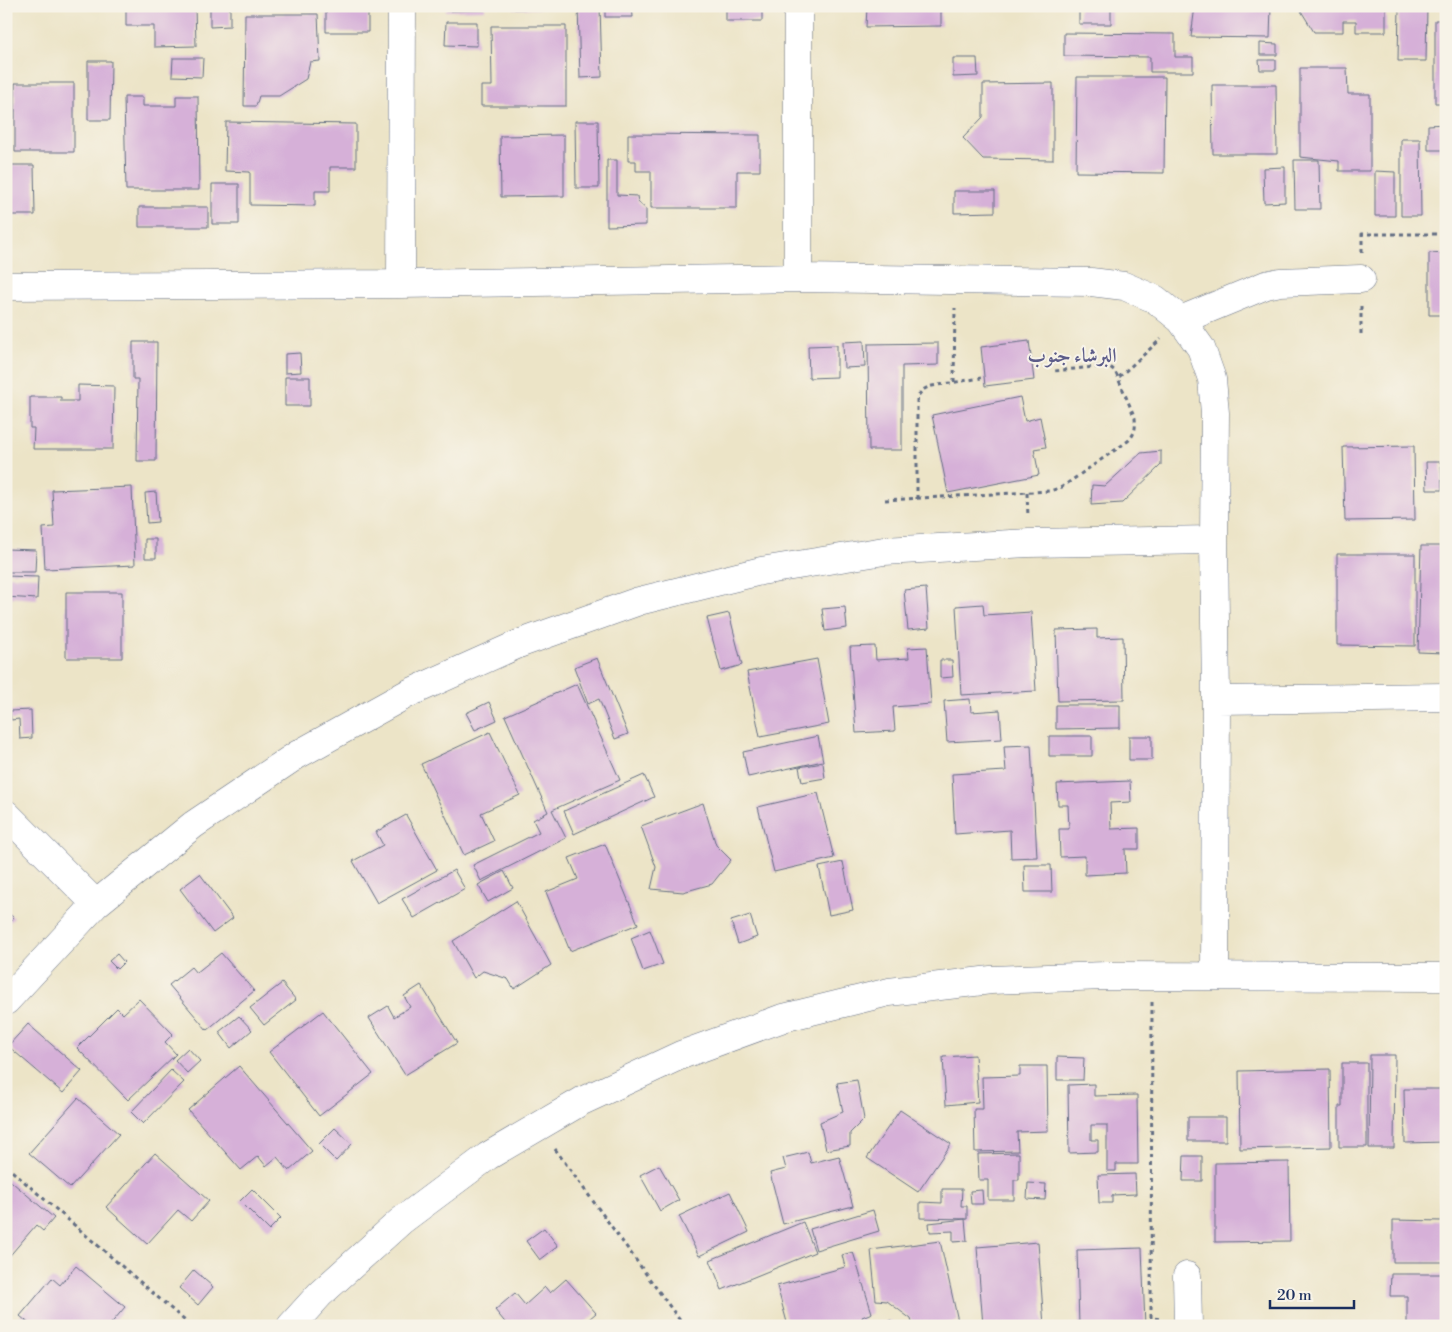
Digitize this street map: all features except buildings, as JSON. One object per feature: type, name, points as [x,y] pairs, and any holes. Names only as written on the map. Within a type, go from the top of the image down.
[{"type":"street","points":[[401,284],[402,6]]},
{"type":"street","points":[[798,6],[798,278]]},
{"type":"street","points":[[6,286],[401,284],[798,278],[956,279],[1090,282],[1124,286],[1155,299],[1181,320],[1201,348],[1212,379],[1215,413],[1215,976]]},
{"type":"street","points":[[1181,320],[1266,285],[1280,282],[1361,279]]},
{"type":"street","points":[[6,1001],[96,904],[194,825],[297,755],[373,712],[406,694],[521,643],[639,601],[761,571],[884,551],[1029,543],[1214,540]]},
{"type":"street","points":[[1216,700],[1446,697]]},
{"type":"street","points":[[6,814],[96,904]]},
{"type":"street","points":[[291,1326],[320,1294],[401,1221],[488,1156],[582,1101],[681,1054],[783,1018],[889,992],[991,980],[1106,976],[1446,977]]},
{"type":"street","points":[[1187,1276],[1188,1323]]},
{"type":"path","points":[[954,382],[956,279]]},
{"type":"path","points":[[1119,377],[1181,320]]},
{"type":"path","points":[[885,500],[1050,491],[1062,486],[1134,435],[1136,427],[1135,418],[1119,377],[1110,367],[1054,371]]},
{"type":"path","points":[[917,499],[917,398],[920,392],[926,387],[981,378]]},
{"type":"path","points":[[1153,977],[1151,1318],[1188,1323]]},
{"type":"path","points":[[538,1127],[684,1326]]},
{"type":"path","points":[[6,1166],[191,1326]]},
{"type":"district","name":"البرشاء جنوب","points":[[1072,356]]}]
